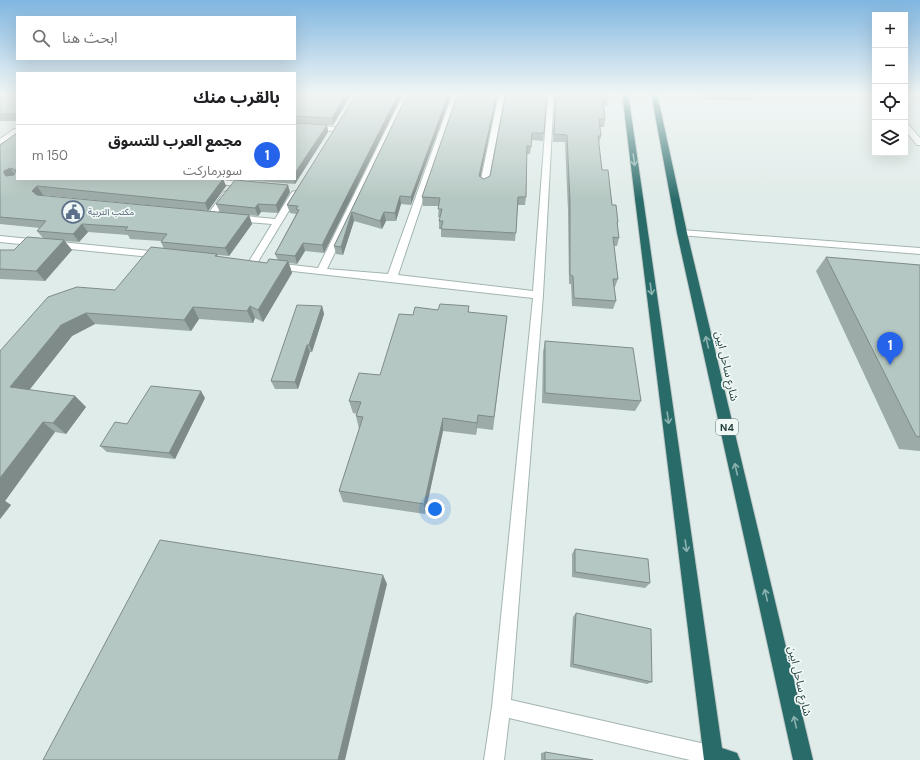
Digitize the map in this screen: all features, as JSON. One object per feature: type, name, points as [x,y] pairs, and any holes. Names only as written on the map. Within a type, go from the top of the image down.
[{"type":"highway","points":[[630,128],[720,759]]},
{"type":"highway","name":"شارع ساحل ابين","points":[[661,128],[682,233],[803,760]]},
{"type":"street","points":[[315,128],[335,130]]},
{"type":"street","points":[[321,272],[391,128]]},
{"type":"street","points":[[392,278],[444,128]]},
{"type":"street","points":[[484,184],[495,128]]},
{"type":"street","points":[[494,760],[501,706],[538,295],[549,128]]},
{"type":"street","points":[[908,129],[920,143]]},
{"type":"street","points":[[0,135],[14,133]]},
{"type":"street","points":[[0,142],[14,133]]},
{"type":"street","points":[[212,180],[237,181],[259,186]]},
{"type":"street","points":[[237,181],[215,216],[279,222]]},
{"type":"street","points":[[290,188],[298,189],[257,264],[538,295]]},
{"type":"street","points":[[682,233],[920,251]]},
{"type":"street","points":[[0,239],[174,256]]},
{"type":"street","points":[[501,706],[720,759]]},
{"type":"building","points":[[296,128],[325,128],[296,172]]},
{"type":"building","points":[[335,128],[381,128],[322,245],[303,243],[295,256],[275,254],[299,210],[296,209],[298,206],[287,205]]},
{"type":"building","points":[[391,128],[436,128],[411,197],[400,196],[395,213],[384,212],[380,221],[352,212],[341,247],[334,246]]},
{"type":"building","points":[[446,128],[489,128],[479,176],[484,179],[490,176],[499,128],[544,128],[544,133],[532,133],[531,147],[527,146],[526,197],[518,197],[516,233],[441,229],[443,221],[439,221],[442,209],[438,209],[440,198],[422,197]]},
{"type":"building","points":[[554,128],[600,128],[601,136],[598,136],[602,170],[608,170],[612,205],[616,205],[618,222],[619,238],[613,237],[618,279],[613,279],[616,301],[574,298],[573,276],[570,275],[570,202],[567,135],[554,134]]},
{"type":"building","points":[[16,134],[16,170],[16,180],[222,180],[205,203],[37,186],[32,191],[37,195],[249,215],[225,248],[161,242],[167,234],[125,230],[128,227],[82,224],[73,234],[37,231],[46,221],[0,217],[0,145]],"holes":[[[10,168],[16,170],[14,175],[6,176],[4,171]]]},
{"type":"building","points":[[235,180],[288,185],[276,205],[258,204],[255,208],[216,204]]},
{"type":"building","points":[[27,237],[64,240],[36,271],[0,269],[0,250],[14,250]]},
{"type":"building","points":[[151,247],[217,254],[215,256],[267,263],[269,259],[288,261],[258,310],[250,306],[247,311],[193,307],[184,320],[86,313],[61,325],[10,387],[75,396],[53,423],[43,422],[0,478],[0,351],[48,297],[77,287],[115,290]]},
{"type":"building","points":[[826,257],[920,265],[920,437],[916,436]]},
{"type":"building","points":[[440,304],[469,306],[468,312],[507,316],[494,417],[478,415],[477,423],[443,418],[424,504],[339,491],[363,417],[356,416],[361,402],[349,401],[359,373],[380,375],[399,314],[413,315],[415,307],[438,310]]},
{"type":"building","points":[[297,305],[322,306],[295,382],[271,381]]},
{"type":"building","points":[[545,341],[633,348],[641,401],[545,393]]},
{"type":"building","points":[[151,386],[201,391],[169,453],[100,446],[115,422],[127,424]]},
{"type":"building","points":[[160,540],[383,575],[338,760],[43,760]]},
{"type":"building","points":[[575,549],[648,559],[650,583],[575,572]]},
{"type":"building","points":[[576,613],[651,629],[652,682],[573,664]]},
{"type":"building","points":[[545,752],[593,760],[545,760]]},
{"type":"place","name":"مكتب التربية","points":[[73,212]]},
{"type":"place","name":"مجمع العرب للتسوق","points":[[890,365]]}]
